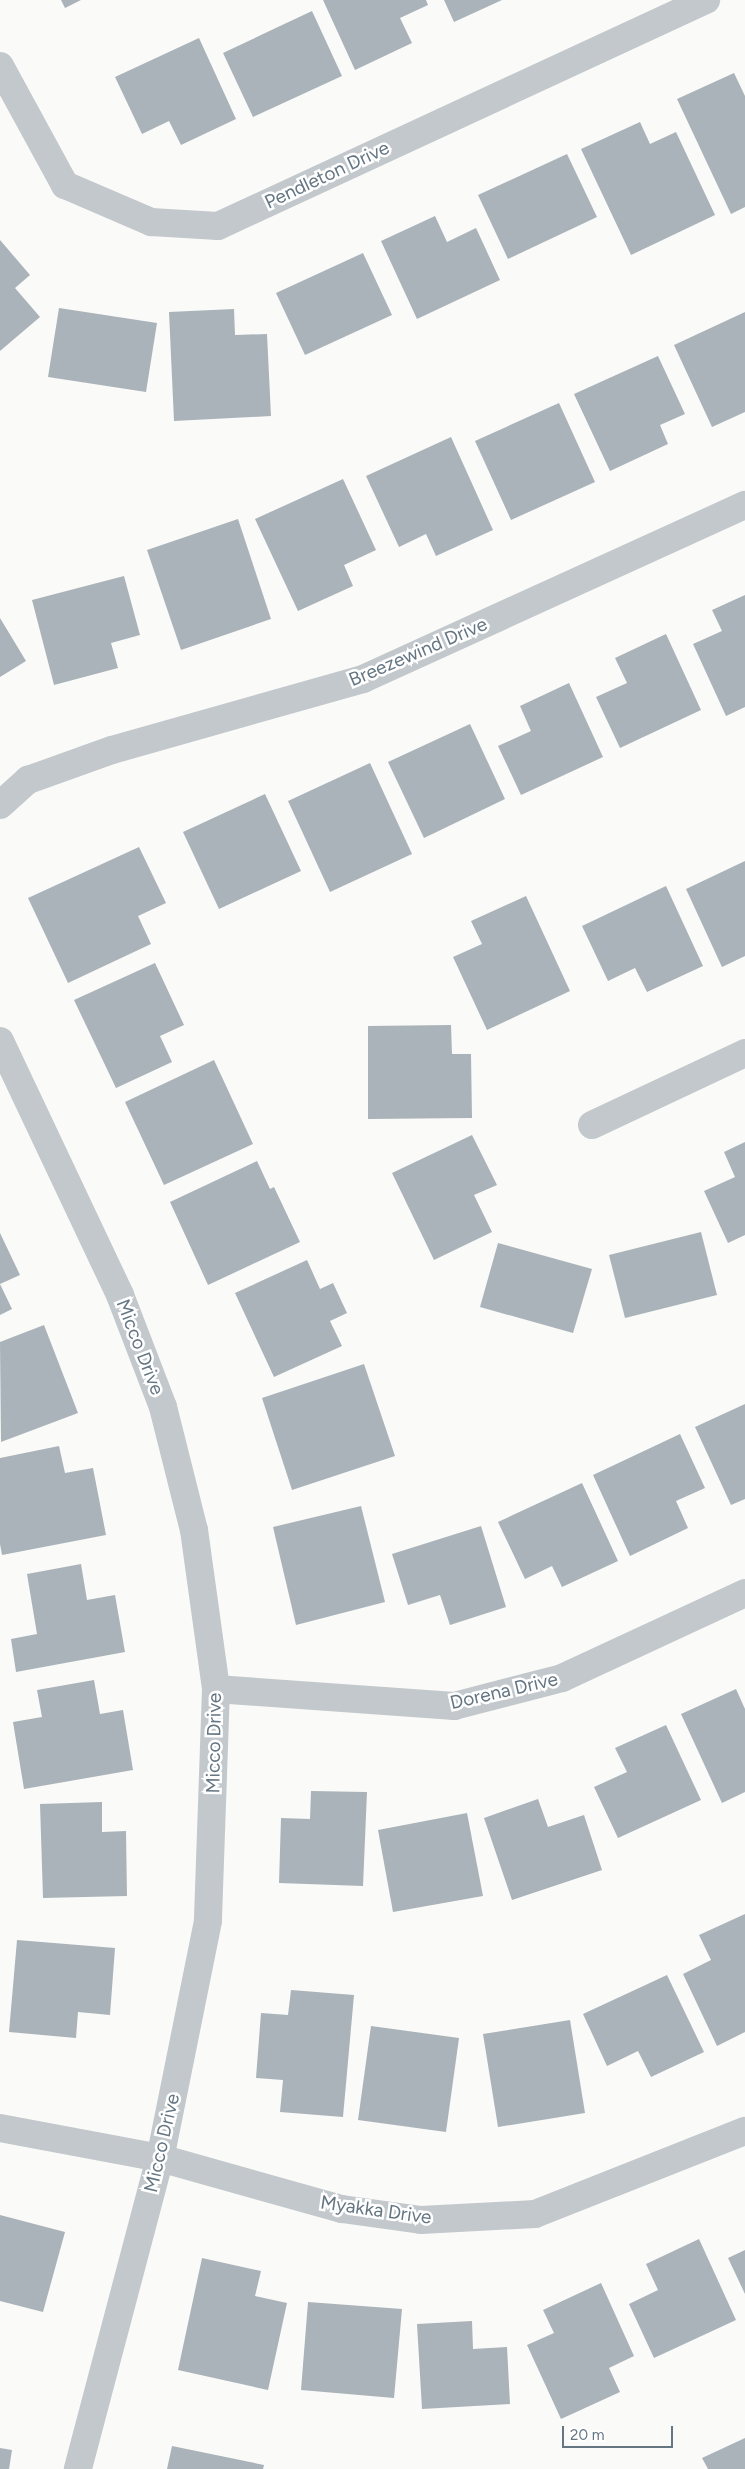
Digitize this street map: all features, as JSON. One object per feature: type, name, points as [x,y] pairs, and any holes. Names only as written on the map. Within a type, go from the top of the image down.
[{"type":"street","name":"Pendleton Drive","points":[[0,66],[65,185],[151,222],[218,226],[706,0]]},
{"type":"street","name":"Breezewind Drive","points":[[0,804],[28,780],[112,750],[363,679],[745,504]]},
{"type":"street","name":"Micco Drive","points":[[0,1041],[120,1295],[163,1408],[194,1530],[216,1689],[208,1921],[160,2158],[78,2469]]},
{"type":"street","points":[[592,1125],[745,1053]]},
{"type":"street","name":"Dorena Drive","points":[[216,1689],[454,1706],[562,1678],[745,1593]]},
{"type":"street","name":"Myakka Drive","points":[[0,2128],[160,2158],[342,2209],[430,2219],[535,2214],[745,2131]]},
{"type":"building","points":[[61,0],[81,0],[65,8]]},
{"type":"building","points":[[323,0],[426,0],[428,5],[400,18],[412,43],[355,70]]},
{"type":"building","points":[[444,0],[502,0],[454,22]]},
{"type":"building","points":[[312,11],[342,76],[253,117],[223,53]]},
{"type":"building","points":[[199,38],[236,119],[181,145],[169,121],[142,134],[115,77]]},
{"type":"building","points":[[734,73],[745,96],[745,207],[731,214],[677,99]]},
{"type":"building","points":[[640,122],[650,144],[676,132],[715,215],[631,255],[581,149]]},
{"type":"building","points":[[567,154],[597,217],[508,259],[478,195]]},
{"type":"building","points":[[435,216],[447,242],[476,228],[500,280],[417,319],[381,241]]},
{"type":"building","points":[[0,240],[30,275],[15,288],[40,317],[0,351]]},
{"type":"building","points":[[363,253],[392,315],[305,355],[276,293]]},
{"type":"building","points":[[59,308],[157,323],[146,392],[48,377]]},
{"type":"building","points":[[234,309],[235,335],[267,334],[271,416],[174,421],[169,312]]},
{"type":"building","points":[[745,312],[745,412],[712,427],[674,345]]},
{"type":"building","points":[[658,356],[685,414],[660,425],[668,444],[610,471],[574,394]]},
{"type":"building","points":[[559,403],[595,482],[511,520],[475,441]]},
{"type":"building","points":[[451,437],[493,530],[436,556],[426,534],[399,547],[366,476]]},
{"type":"building","points":[[343,479],[376,550],[344,565],[353,586],[298,611],[255,519]]},
{"type":"building","points":[[238,519],[271,619],[181,650],[147,550]]},
{"type":"building","points":[[124,576],[140,635],[111,643],[118,668],[54,685],[32,600]]},
{"type":"building","points":[[745,595],[745,707],[726,716],[693,644],[722,631],[712,610]]},
{"type":"building","points":[[0,618],[26,661],[0,677]]},
{"type":"building","points":[[666,634],[701,710],[620,748],[596,697],[627,683],[615,658]]},
{"type":"building","points":[[569,683],[603,757],[521,795],[498,746],[531,731],[520,706]]},
{"type":"building","points":[[470,724],[505,799],[424,838],[388,762]]},
{"type":"building","points":[[370,763],[412,854],[330,892],[288,801]]},
{"type":"building","points":[[265,794],[301,871],[219,909],[183,832]]},
{"type":"building","points":[[139,847],[166,903],[138,916],[151,944],[68,983],[28,898]]},
{"type":"building","points":[[745,861],[745,956],[722,967],[686,889]]},
{"type":"building","points":[[666,886],[703,966],[647,992],[635,968],[608,981],[582,926]]},
{"type":"building","points":[[526,896],[570,991],[487,1030],[453,957],[482,944],[471,921]]},
{"type":"building","points":[[155,963],[184,1025],[160,1036],[172,1062],[116,1088],[74,1000]]},
{"type":"building","points":[[451,1025],[452,1054],[471,1054],[472,1118],[368,1119],[368,1026]]},
{"type":"building","points":[[214,1060],[253,1144],[164,1185],[125,1102]]},
{"type":"building","points":[[472,1135],[497,1185],[474,1195],[492,1232],[434,1260],[392,1173]]},
{"type":"building","points":[[745,1142],[745,1235],[728,1243],[704,1191],[735,1177],[724,1152]]},
{"type":"building","points":[[257,1161],[270,1189],[274,1187],[300,1242],[208,1285],[170,1202]]},
{"type":"building","points":[[701,1232],[717,1295],[625,1318],[609,1255]]},
{"type":"building","points":[[0,1233],[20,1275],[0,1284]]},
{"type":"building","points":[[498,1243],[592,1269],[573,1333],[480,1307]]},
{"type":"building","points":[[307,1260],[320,1289],[333,1283],[347,1313],[330,1321],[342,1346],[274,1377],[235,1293]]},
{"type":"building","points":[[0,1284],[12,1309],[0,1315]]},
{"type":"building","points":[[44,1325],[78,1413],[1,1442],[0,1342]]},
{"type":"building","points":[[364,1364],[395,1456],[292,1490],[262,1398]]},
{"type":"building","points":[[745,1404],[745,1499],[731,1505],[695,1427]]},
{"type":"building","points":[[680,1434],[705,1488],[676,1501],[688,1528],[630,1556],[593,1475]]},
{"type":"building","points":[[59,1446],[65,1473],[93,1468],[106,1535],[2,1555],[0,1544],[0,1458]]},
{"type":"building","points":[[582,1483],[618,1561],[562,1587],[552,1566],[525,1579],[498,1522]]},
{"type":"building","points":[[361,1506],[385,1602],[296,1625],[273,1527]]},
{"type":"building","points":[[481,1526],[506,1607],[450,1625],[440,1595],[408,1605],[392,1554]]},
{"type":"building","points":[[81,1564],[87,1600],[115,1595],[125,1652],[16,1672],[11,1639],[37,1634],[27,1574]]},
{"type":"building","points":[[94,1680],[100,1714],[123,1710],[133,1770],[24,1789],[13,1722],[42,1717],[37,1690]]},
{"type":"building","points":[[736,1689],[745,1709],[745,1792],[722,1803],[681,1714]]},
{"type":"building","points":[[666,1725],[701,1800],[618,1838],[594,1787],[627,1772],[615,1748]]},
{"type":"building","points":[[311,1791],[367,1792],[363,1886],[279,1883],[281,1818],[310,1819]]},
{"type":"building","points":[[538,1799],[548,1827],[584,1815],[602,1870],[512,1900],[484,1818]]},
{"type":"building","points":[[102,1802],[102,1832],[126,1831],[127,1896],[43,1898],[40,1804]]},
{"type":"building","points":[[467,1813],[483,1896],[393,1912],[378,1830]]},
{"type":"building","points":[[745,1914],[745,2032],[717,2046],[683,1974],[711,1960],[699,1935]]},
{"type":"building","points":[[17,1940],[115,1948],[110,2015],[78,2012],[76,2038],[9,2032]]},
{"type":"building","points":[[667,1975],[704,2052],[651,2077],[638,2051],[607,2066],[583,2014]]},
{"type":"building","points":[[291,1990],[354,1995],[343,2117],[280,2112],[283,2080],[256,2078],[261,2013],[288,2015]]},
{"type":"building","points":[[570,2020],[585,2113],[498,2127],[483,2034]]},
{"type":"building","points":[[371,2026],[459,2038],[446,2132],[358,2120]]},
{"type":"building","points":[[0,2215],[65,2232],[43,2312],[0,2301]]},
{"type":"building","points":[[699,2239],[736,2320],[654,2358],[629,2304],[658,2290],[646,2264]]},
{"type":"building","points":[[745,2250],[745,2294],[728,2258]]},
{"type":"building","points":[[202,2258],[261,2271],[255,2296],[287,2303],[268,2390],[178,2370]]},
{"type":"building","points":[[601,2283],[634,2356],[609,2368],[620,2392],[561,2419],[527,2345],[554,2333],[543,2310]]},
{"type":"building","points":[[308,2302],[402,2309],[394,2398],[301,2390]]},
{"type":"building","points":[[472,2321],[473,2349],[507,2347],[510,2404],[422,2409],[417,2324]]},
{"type":"building","points":[[745,2438],[745,2469],[708,2469],[702,2458]]},
{"type":"building","points":[[172,2446],[264,2465],[263,2469],[167,2469]]},
{"type":"building","points":[[0,2448],[12,2450],[9,2469],[0,2469]]}]
